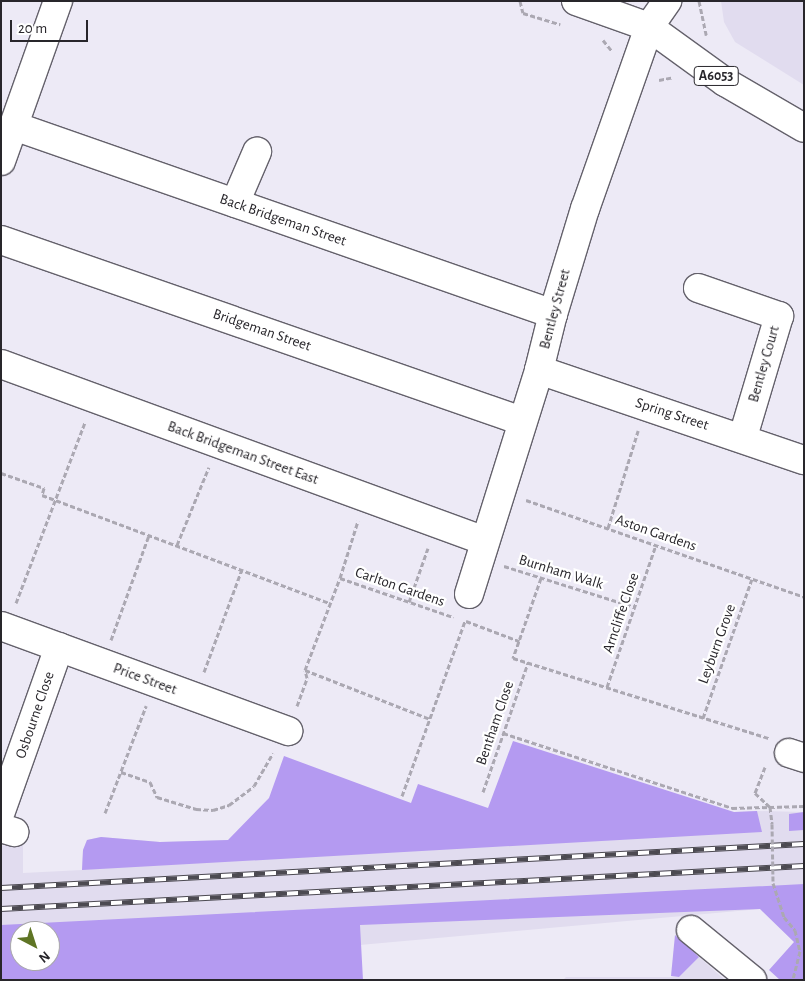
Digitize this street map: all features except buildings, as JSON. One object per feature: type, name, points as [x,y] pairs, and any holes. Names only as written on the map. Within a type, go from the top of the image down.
[{"type":"street","points":[[1,161],[58,1]]},
{"type":"street","name":"A6053","points":[[576,1],[649,27],[691,60],[804,128]]},
{"type":"street","name":"Bentley Street","points":[[469,594],[539,370],[552,314],[618,108],[649,27],[667,1]]},
{"type":"street","name":"Back Bridgeman Street","points":[[14,126],[552,314]]},
{"type":"street","points":[[235,203],[257,152]]},
{"type":"street","name":"Bridgeman Street","points":[[1,240],[522,421]]},
{"type":"street","name":"Bentley Court","points":[[698,288],[779,316],[743,437]]},
{"type":"street","name":"Back Bridgeman Street East","points":[[1,364],[436,523],[483,550]]},
{"type":"street","name":"Spring Street","points":[[539,370],[743,437],[804,460]]},
{"type":"street","name":"Price Street","points":[[4,627],[286,730]]},
{"type":"street","name":"Osbourne Close","points":[[5,824],[59,647]]},
{"type":"street","points":[[691,930],[752,980]]},
{"type":"path","points":[[4,627],[56,499],[94,398]]},
{"type":"path","points":[[608,528],[646,406]]},
{"type":"path","points":[[177,545],[219,444]]},
{"type":"path","points":[[1,473],[44,488],[42,494],[330,603]]},
{"type":"path","name":"Aston Gardens","points":[[501,491],[804,597]]},
{"type":"path","points":[[340,578],[367,498]]},
{"type":"path","points":[[409,602],[436,523]]},
{"type":"path","points":[[102,663],[149,535]]},
{"type":"path","name":"Arncliffe Close","points":[[607,687],[656,545]]},
{"type":"path","name":"Burnham Walk","points":[[483,550],[541,578],[634,607]]},
{"type":"path","points":[[194,697],[242,569]]},
{"type":"path","name":"Carlton Gardens","points":[[121,772],[150,782],[156,797],[196,809],[213,810],[230,805],[242,797],[260,778],[286,730],[307,678],[305,670],[340,578],[519,641]]},
{"type":"path","points":[[541,578],[513,658],[703,718],[790,751],[755,793],[770,807],[773,883],[784,917],[795,930],[800,951],[798,972]]},
{"type":"path","name":"Leyburn Grove","points":[[703,718],[752,579]]},
{"type":"path","points":[[402,796],[464,621]]},
{"type":"path","name":"Bentham Close","points":[[483,792],[528,663]]},
{"type":"path","points":[[305,670],[430,719]]},
{"type":"path","points":[[105,813],[156,683]]},
{"type":"path","points":[[503,733],[732,808],[804,806]]},
{"type":"path","points":[[793,980],[798,972],[804,968]]},
{"type":"shaded area","points":[[721,1],[804,1],[804,85],[735,42],[724,22]]},
{"type":"shaded area","points":[[513,741],[734,812],[757,811],[762,832],[82,870],[83,850],[87,840],[101,837],[160,842],[228,840],[269,798],[284,756],[411,803],[418,784],[488,808]]},
{"type":"shaded area","points":[[757,811],[804,812],[804,898],[760,909],[304,950],[60,934],[60,921],[10,921],[10,942],[1,951],[1,846],[23,844],[23,873],[82,870],[83,850],[87,840],[101,837],[160,842],[228,840]]},
{"type":"shaded area","points":[[804,812],[804,830],[789,831],[789,814]]},
{"type":"shaded area","points":[[804,884],[804,980],[780,980],[769,970],[794,942],[760,909],[360,925],[363,980],[1,980],[1,925],[10,925],[10,971],[60,971],[60,922]]},
{"type":"shaded area","points":[[675,935],[699,957],[679,977],[671,976]]},
{"type":"shaded area","points":[[699,957],[725,980],[563,980],[566,977],[679,977]]},
{"type":"railway","points":[[1,888],[804,844]]},
{"type":"railway","points":[[1,909],[804,866]]}]
